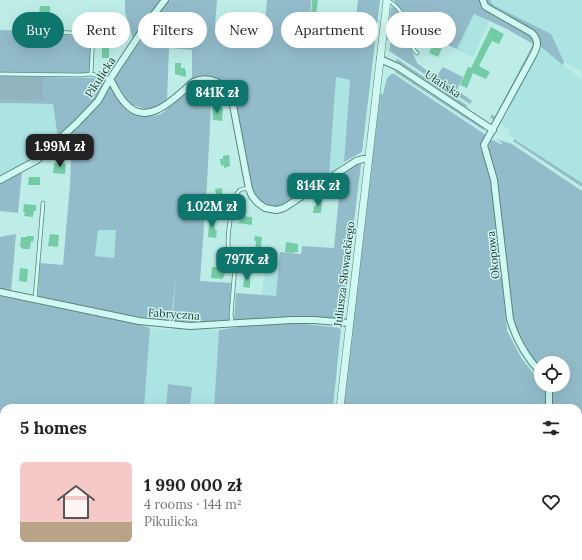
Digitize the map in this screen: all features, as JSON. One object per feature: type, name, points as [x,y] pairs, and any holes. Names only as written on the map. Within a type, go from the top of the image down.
[{"type":"street","name":"Pikulicka","points":[[0,180],[37,160],[77,123],[98,100],[148,22],[165,0]]},
{"type":"street","name":"Juliusza Słowackiego","points":[[340,404],[387,0]]},
{"type":"street","name":"Okopowa","points":[[483,0],[485,6],[532,34],[538,42],[531,59],[484,145],[494,180],[510,319],[516,337],[534,365]]},
{"type":"street","name":"Ułańska","points":[[380,59],[394,64],[493,130]]},
{"type":"street","points":[[110,80],[126,105],[133,110],[144,113],[158,110],[193,82],[199,80],[216,82],[226,88],[230,93],[232,100],[249,189],[261,206],[268,209],[280,209],[356,161],[368,159]]},
{"type":"street","name":"Fabryczna","points":[[0,292],[139,321],[190,326],[292,320],[314,320],[350,324]]},
{"type":"street","points":[[549,392],[549,404]]},
{"type":"lane","points":[[387,0],[393,3],[405,19],[414,50],[417,53]]},
{"type":"lane","points":[[64,33],[93,34],[92,74]]},
{"type":"lane","points":[[0,74],[92,74],[110,80]]},
{"type":"lane","points":[[232,324],[231,314],[235,267],[228,244],[232,210],[235,198],[239,191],[242,189],[249,189]]},
{"type":"lane","points":[[35,299],[43,203]]},
{"type":"shaded area","points":[[125,0],[163,0],[154,12],[138,12],[138,32],[133,39],[130,29],[130,12],[125,12]]},
{"type":"shaded area","points":[[170,0],[217,0],[215,12],[215,48],[273,48],[273,12],[266,12],[267,0],[311,0],[310,12],[281,12],[281,48],[374,48],[362,152],[344,162],[350,80],[336,77],[329,176],[302,195],[279,207],[270,208],[261,202],[252,191],[235,99],[231,92],[218,79],[212,77],[192,80],[192,50],[169,48],[207,48],[207,12],[159,12]]},
{"type":"shaded area","points":[[358,0],[380,0],[378,17],[378,12],[357,12]]},
{"type":"shaded area","points":[[394,0],[479,0],[482,7],[530,35],[534,40],[534,48],[497,119],[494,120],[490,118],[492,114],[495,117],[533,44],[505,28],[474,14],[457,49],[455,48],[456,48],[456,12],[402,12]]},
{"type":"shaded area","points":[[485,0],[490,0],[493,5],[551,34],[564,62],[563,65],[541,47],[539,37],[535,32],[488,5]]},
{"type":"shaded area","points":[[490,0],[582,0],[582,72],[564,62],[550,34],[492,5]]},
{"type":"shaded area","points":[[391,7],[395,8],[398,12],[390,12]]},
{"type":"shaded area","points":[[474,14],[489,21],[473,57],[457,50]]},
{"type":"shaded area","points":[[0,30],[12,31],[12,48],[64,48],[64,35],[72,35],[72,48],[90,48],[90,71],[86,73],[0,72]]},
{"type":"shaded area","points":[[138,44],[138,48],[169,48],[167,100],[161,105],[148,110],[130,104],[125,100],[124,95],[113,79]]},
{"type":"shaded area","points":[[541,47],[582,80],[582,183],[509,135],[511,131],[501,124]]},
{"type":"shaded area","points":[[389,48],[411,48],[417,63],[429,72],[430,70],[437,75],[443,67],[463,77],[457,90],[472,101],[470,104],[389,50]]},
{"type":"shaded area","points":[[397,59],[468,106],[464,106],[396,61]]},
{"type":"shaded area","points":[[395,70],[482,127],[485,131],[395,72]]},
{"type":"shaded area","points":[[391,74],[394,74],[486,135],[481,146],[494,190],[507,331],[522,359],[534,374],[534,392],[547,392],[547,404],[343,404],[380,94],[383,94],[387,78]]},
{"type":"shaded area","points":[[0,76],[44,77],[43,100],[0,99]]},
{"type":"shaded area","points":[[44,77],[92,78],[106,81],[98,96],[58,139],[53,104],[0,103],[0,99],[43,99]]},
{"type":"shaded area","points":[[336,77],[350,80],[344,162],[329,176]]},
{"type":"shaded area","points":[[110,83],[139,114],[156,116],[193,89],[212,86],[200,281],[231,283],[229,321],[196,325],[172,323],[176,274],[171,322],[121,314],[38,297],[40,263],[63,265],[70,185],[72,133],[99,105]],"holes":[[[98,230],[116,230],[114,258],[95,256]]]},
{"type":"shaded area","points":[[0,103],[53,104],[58,139],[32,159],[0,177]]},
{"type":"shaded area","points":[[496,139],[512,144],[582,191],[582,404],[552,404],[551,392],[570,392],[570,356],[534,356],[534,361],[523,346],[516,329],[512,312],[499,193],[488,150],[490,141],[493,140],[502,145],[502,143]]},
{"type":"shaded area","points":[[514,139],[582,183],[582,187],[513,141]]},
{"type":"shaded area","points":[[355,164],[361,164],[342,320],[236,322],[234,320],[236,293],[276,296],[280,252],[301,254],[302,246],[334,248],[341,175]]},
{"type":"shaded area","points":[[22,172],[18,213],[0,211],[0,184]]},
{"type":"shaded area","points":[[116,229],[114,259],[95,256],[98,230]]},
{"type":"shaded area","points":[[16,234],[11,292],[0,289],[0,237]]},
{"type":"shaded area","points":[[266,250],[280,252],[276,296],[262,295]]},
{"type":"shaded area","points":[[0,296],[133,322],[150,328],[144,404],[0,404]]},
{"type":"shaded area","points":[[295,323],[341,328],[333,404],[214,404],[219,330],[246,326]]},
{"type":"shaded area","points":[[150,328],[170,330],[173,328],[219,330],[214,404],[190,404],[192,387],[168,384],[166,404],[144,404]]},
{"type":"shaded area","points":[[168,384],[192,387],[190,404],[166,404]]},
{"type":"building","points":[[312,0],[318,0],[316,12],[311,12]]},
{"type":"building","points":[[40,6],[50,6],[50,12],[39,12]]},
{"type":"building","points":[[491,27],[504,34],[499,44],[492,41],[479,66],[490,72],[486,79],[473,73],[467,88],[460,85],[468,67],[471,68]]},
{"type":"building","points":[[102,48],[109,48],[109,58],[102,58]]},
{"type":"building","points":[[431,48],[442,48],[438,57],[429,53]]},
{"type":"building","points":[[175,63],[181,63],[181,68],[185,68],[186,77],[175,74]]},
{"type":"building","points":[[212,106],[223,108],[222,121],[213,120]]},
{"type":"building","points":[[229,155],[230,166],[224,168],[224,165],[221,166],[220,159],[223,159],[223,156]]},
{"type":"building","points":[[54,163],[66,164],[65,174],[53,173]]},
{"type":"building","points":[[29,177],[40,177],[40,185],[28,185]]},
{"type":"building","points":[[222,188],[223,201],[213,202],[212,195],[216,195],[215,189]]},
{"type":"building","points":[[317,199],[322,200],[321,213],[313,213],[314,206],[316,206]]},
{"type":"building","points":[[24,204],[36,205],[36,211],[34,211],[33,217],[24,216]]},
{"type":"building","points":[[210,216],[214,217],[215,230],[217,230],[216,238],[208,237]]},
{"type":"building","points":[[242,216],[252,217],[252,225],[238,223]]},
{"type":"building","points":[[50,234],[59,235],[58,247],[48,246]]},
{"type":"building","points":[[34,236],[33,242],[31,241],[30,249],[23,249],[20,246],[21,237]]},
{"type":"building","points":[[255,236],[262,237],[260,255],[255,254]]},
{"type":"building","points":[[286,242],[298,244],[298,252],[285,252]]},
{"type":"building","points":[[212,267],[225,268],[223,279],[211,278]]},
{"type":"building","points":[[20,268],[28,269],[27,282],[19,281]]},
{"type":"building","points":[[245,274],[250,275],[250,288],[243,287]]}]
